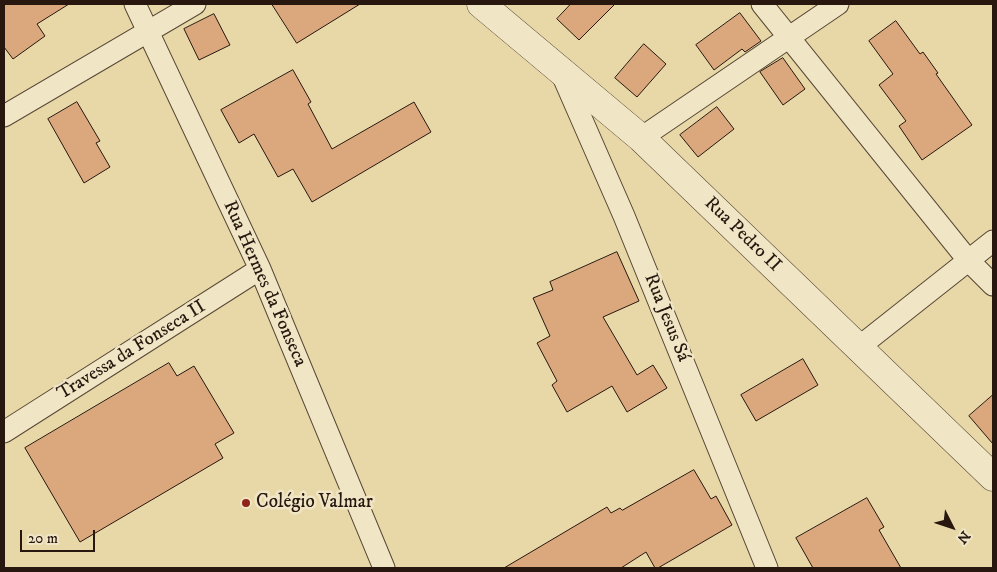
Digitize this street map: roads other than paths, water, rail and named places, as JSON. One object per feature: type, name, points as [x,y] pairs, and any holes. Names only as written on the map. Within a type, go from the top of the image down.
[{"type":"street","name":"Rua Hermes da Fonseca","points":[[136,4],[260,269],[384,568]]},
{"type":"street","points":[[4,116],[194,4]]},
{"type":"street","name":"Rua Pedro II","points":[[481,4],[642,138],[993,477]]},
{"type":"street","points":[[762,4],[968,260],[993,285]]},
{"type":"street","points":[[642,138],[838,4]]},
{"type":"street","name":"Rua Jesus Sá","points":[[560,70],[624,216],[767,568]]},
{"type":"street","points":[[859,347],[993,241]]},
{"type":"street","name":"Travessa da Fonseca II","points":[[4,432],[260,269]]},
{"type":"place","name":"Colégio Valmar","points":[[246,503]]}]
